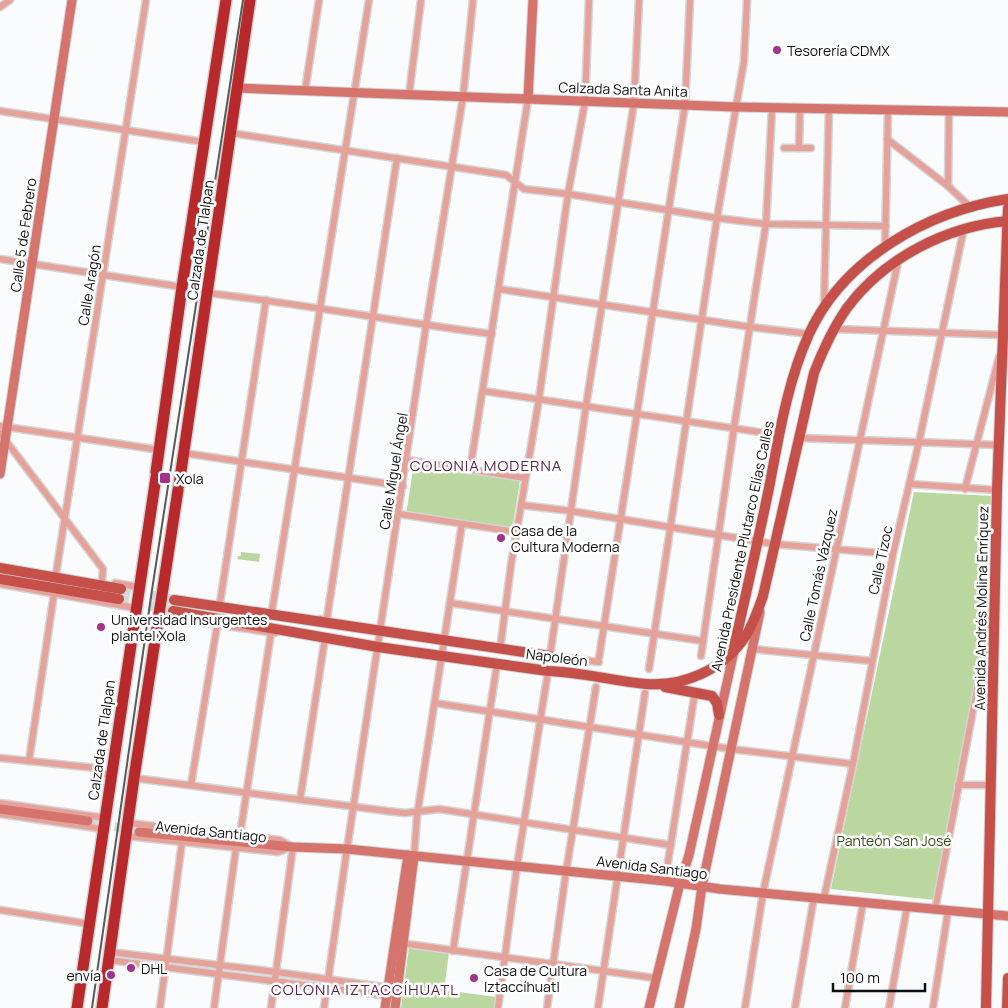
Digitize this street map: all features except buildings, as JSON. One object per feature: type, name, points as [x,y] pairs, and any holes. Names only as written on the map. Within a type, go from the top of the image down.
[{"type":"highway","name":"Calzada de Tlalpan","points":[[78,1008],[110,777],[226,0]]},
{"type":"highway","name":"Calzada de Tlalpan","points":[[102,1008],[157,616],[184,453],[250,0]]},
{"type":"main road","name":"Avenida Presidente Plutarco Elías Calles","points":[[734,651],[779,435],[795,370],[824,307],[848,279],[885,246],[905,234],[948,214],[1008,199]]},
{"type":"main road","name":"Avenida Andrés Molina Enríquez","points":[[986,1008],[997,490],[1008,208]]},
{"type":"main road","points":[[763,596],[814,373],[834,329],[861,292],[873,280],[898,262],[940,238],[964,228],[1008,221]]},
{"type":"main road","points":[[0,566],[120,594],[0,579]]},
{"type":"main road","name":"Napoleón","points":[[173,612],[378,647],[548,671],[568,671],[646,689],[698,676],[722,661],[734,651],[752,626],[763,596]]},
{"type":"main road","name":"Napoleón","points":[[174,600],[550,656]]},
{"type":"main road","points":[[646,689],[695,692],[712,696],[717,703],[719,715]]},
{"type":"main road","points":[[1007,1008],[1008,978]]},
{"type":"street","points":[[0,7],[10,0]]},
{"type":"street","name":"Calle 5 de Febrero","points":[[0,474],[3,431],[32,264],[72,0]]},
{"type":"street","name":"Calle Aragón","points":[[56,574],[146,0]]},
{"type":"street","points":[[305,91],[319,0]]},
{"type":"street","points":[[272,610],[319,308],[356,93],[369,0]]},
{"type":"street","points":[[410,95],[420,0]]},
{"type":"street","name":"Calle Miguel Ángel","points":[[324,1008],[426,326],[464,97],[473,0]]},
{"type":"street","points":[[470,470],[528,99],[533,0]]},
{"type":"street","points":[[501,642],[568,194],[585,102],[589,0]]},
{"type":"street","points":[[550,656],[570,511],[634,104],[639,0]]},
{"type":"street","points":[[604,626],[685,106],[690,0]]},
{"type":"street","points":[[649,669],[735,107],[744,61],[747,0]]},
{"type":"street","name":"Calzada Santa Anita","points":[[237,88],[685,106],[1008,112]]},
{"type":"street","points":[[701,656],[766,224],[772,108]]},
{"type":"street","points":[[799,148],[800,108]]},
{"type":"street","points":[[824,307],[829,109]]},
{"type":"street","points":[[885,246],[888,110]]},
{"type":"street","points":[[0,111],[204,142]]},
{"type":"street","points":[[948,186],[950,111]]},
{"type":"street","points":[[231,133],[506,175],[524,189],[568,194],[718,218],[766,224],[886,226]]},
{"type":"street","points":[[888,139],[948,186],[970,207]]},
{"type":"street","points":[[784,148],[811,148]]},
{"type":"street","points":[[161,594],[326,620],[397,158]]},
{"type":"street","name":"Calle Tizoc","points":[[824,898],[853,764],[892,554],[910,484],[964,228]]},
{"type":"street","points":[[0,259],[182,287]]},
{"type":"street","name":"Calle Tomás Vázquez","points":[[745,1008],[763,893],[791,756],[898,262]]},
{"type":"street","points":[[499,290],[810,334]]},
{"type":"street","points":[[207,293],[492,334]]},
{"type":"street","points":[[220,603],[266,300]]},
{"type":"street","points":[[834,329],[942,334],[1002,340],[965,489]]},
{"type":"street","points":[[483,391],[779,435]]},
{"type":"street","points":[[3,431],[78,437],[160,450]]},
{"type":"street","points":[[3,431],[103,570],[102,581]]},
{"type":"street","points":[[799,438],[999,445]]},
{"type":"street","points":[[184,453],[403,486]]},
{"type":"street","points":[[407,460],[525,478]]},
{"type":"street","points":[[910,484],[997,490]]},
{"type":"street","points":[[521,505],[570,511],[757,542],[892,554]]},
{"type":"street","points":[[399,514],[517,532]]},
{"type":"street","points":[[385,1008],[398,942],[462,524]]},
{"type":"street","points":[[0,566],[138,587]]},
{"type":"street","points":[[0,584],[135,608]]},
{"type":"street","points":[[935,910],[995,593]]},
{"type":"street","points":[[29,761],[54,594]]},
{"type":"street","points":[[679,1008],[696,929],[702,886],[763,596]]},
{"type":"street","points":[[450,603],[703,641]]},
{"type":"street","name":"Napoleón","points":[[157,616],[271,633],[306,634]]},
{"type":"street","points":[[191,785],[217,626]]},
{"type":"street","name":"Napoleón","points":[[550,656],[599,660],[604,626]]},
{"type":"street","points":[[240,835],[271,633]]},
{"type":"street","points":[[300,800],[324,638]]},
{"type":"street","points":[[753,650],[872,661]]},
{"type":"street","name":"Avenida Presidente Plutarco Elías Calles","points":[[649,1008],[688,855],[734,651]]},
{"type":"street","points":[[453,951],[497,664]]},
{"type":"street","points":[[498,1008],[517,866],[547,678]]},
{"type":"street","points":[[547,1008],[566,872],[596,687]]},
{"type":"street","points":[[598,1008],[646,689]]},
{"type":"street","points":[[665,881],[695,692]]},
{"type":"street","points":[[435,703],[732,749],[853,764]]},
{"type":"street","points":[[0,758],[96,768],[110,777]]},
{"type":"street","points":[[134,778],[405,813],[439,809],[671,845]]},
{"type":"street","points":[[958,784],[990,785]]},
{"type":"street","points":[[0,803],[104,823]]},
{"type":"street","points":[[0,809],[88,822]]},
{"type":"street","points":[[0,814],[104,823]]},
{"type":"street","name":"Avenida Santiago","points":[[128,823],[280,840],[292,847]]},
{"type":"street","name":"Avenida Santiago","points":[[139,832],[292,847],[347,849],[411,855],[763,893],[1008,916]]},
{"type":"street","name":"Avenida Santiago","points":[[126,836],[278,852],[292,847]]},
{"type":"street","points":[[160,1008],[182,842]]},
{"type":"street","points":[[271,1008],[292,847]]},
{"type":"street","points":[[214,1008],[236,848]]},
{"type":"street","points":[[795,1008],[814,898]]},
{"type":"street","points":[[845,1008],[863,903]]},
{"type":"street","points":[[890,1008],[907,907]]},
{"type":"street","points":[[0,910],[90,924]]},
{"type":"street","points":[[933,1008],[948,911]]},
{"type":"street","points":[[398,942],[656,978]]},
{"type":"street","points":[[395,1008],[398,942]]},
{"type":"street","points":[[109,956],[166,958],[276,972],[387,992]]},
{"type":"street","points":[[109,956],[165,967],[327,988],[397,993]]},
{"type":"green space","points":[[414,464],[520,481],[512,530],[406,515]]},
{"type":"green space","name":"Panteón San José","points":[[914,492],[993,496],[991,603],[935,900],[831,889]]},
{"type":"green space","points":[[241,552],[260,554],[259,562],[237,559],[238,556],[241,556]]},
{"type":"green space","points":[[409,947],[449,952],[444,990],[496,997],[495,1008],[401,1008]]},
{"type":"tunnel","points":[[121,589],[174,600]]},
{"type":"tunnel","points":[[119,599],[173,611]]},
{"type":"tunnel","points":[[88,821],[139,832]]},
{"type":"railway","points":[[92,1008],[152,590],[243,0]]},
{"type":"place","name":"Tesorería CDMX","points":[[777,50]]},
{"type":"place","name":"Xola","points":[[165,478]]},
{"type":"place","name":"Casa de la Cultura Moderna","points":[[501,538]]},
{"type":"place","name":"Universidad Insurgentes plantel Xola","points":[[101,627]]},
{"type":"place","name":"DHL","points":[[131,968]]},
{"type":"place","name":"envía","points":[[111,975]]},
{"type":"place","name":"Casa de Cultura Iztaccíhuatl","points":[[474,978]]},
{"type":"district","name":"COLONIA MODERNA","points":[[486,465]]},
{"type":"district","name":"COLONIA IZTACCÍHUATL","points":[[365,989]]}]
